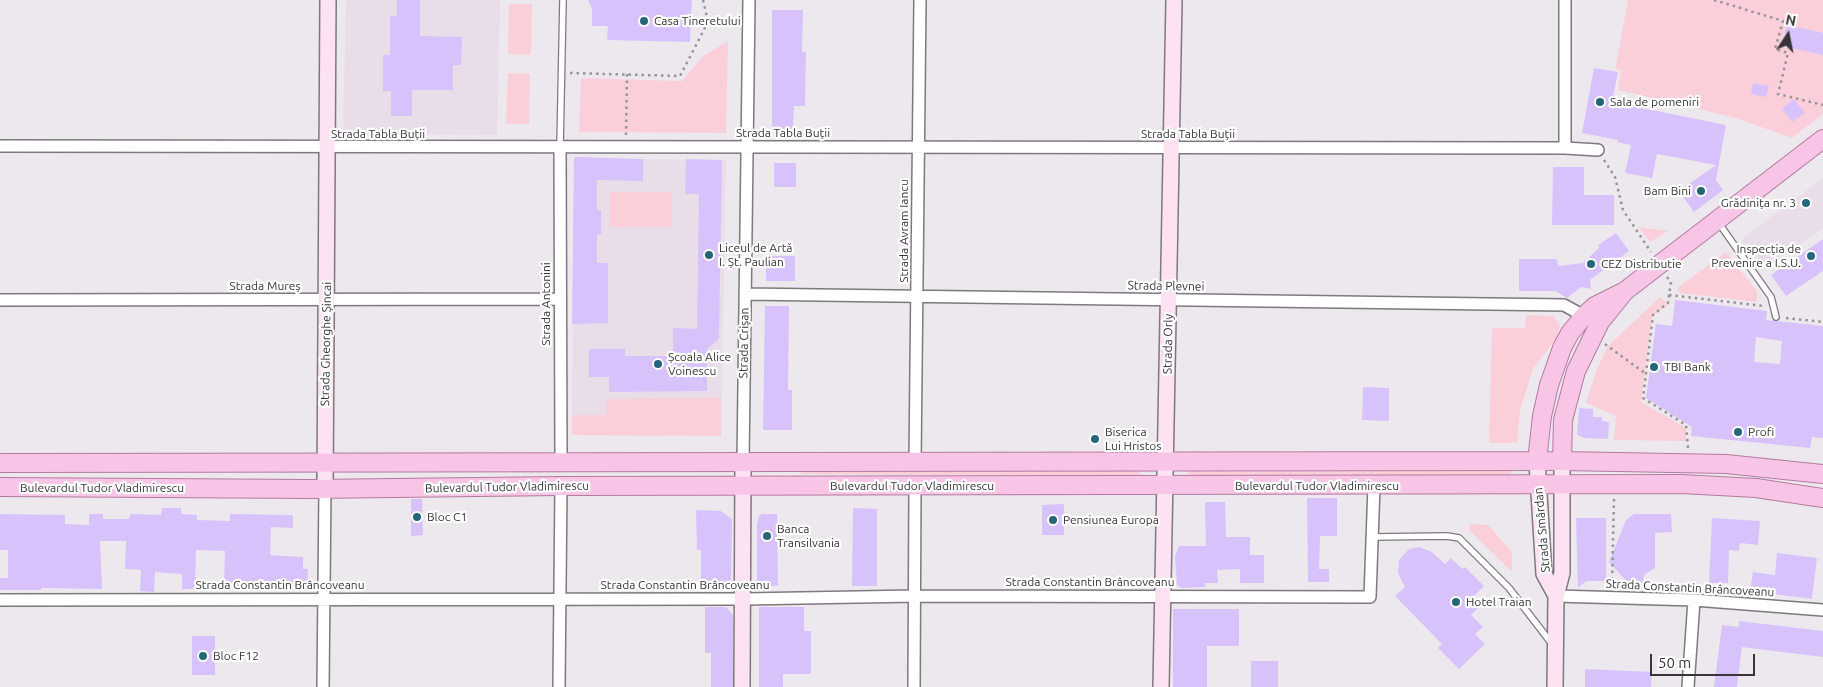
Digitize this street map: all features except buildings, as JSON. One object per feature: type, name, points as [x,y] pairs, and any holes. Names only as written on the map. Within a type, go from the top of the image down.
[{"type":"main road","points":[[1538,461],[1542,416],[1555,365],[1570,333],[1584,316],[1595,306],[1625,291],[1823,139]]},
{"type":"main road","points":[[1562,461],[1563,420],[1576,371],[1600,322],[1625,291]]},
{"type":"main road","name":"Bulevardul Tudor Vladimirescu","points":[[0,463],[1562,461],[1726,464],[1823,474]]},
{"type":"main road","name":"Bulevardul Tudor Vladimirescu","points":[[0,487],[1719,485],[1756,488],[1823,498]]},
{"type":"street","name":"Strada Gheorghe Șincai","points":[[323,687],[328,0]]},
{"type":"street","name":"Strada Crișan","points":[[742,687],[749,0]]},
{"type":"street","name":"Strada Avram Iancu","points":[[915,462],[920,0]]},
{"type":"street","name":"Strada Orly","points":[[1161,687],[1174,0]]},
{"type":"street","points":[[1565,0],[1565,148]]},
{"type":"street","name":"Strada Tabla Buții","points":[[0,146],[327,148],[1565,148],[1598,150]]},
{"type":"street","name":"Strada Antonini","points":[[560,147],[561,462]]},
{"type":"street","name":"Strada Plevnei","points":[[745,294],[1564,305],[1584,316]]},
{"type":"street","name":"Strada Mureș","points":[[0,300],[560,300]]},
{"type":"street","name":"Strada Smârdan","points":[[1538,461],[1544,574],[1556,596]]},
{"type":"street","name":"Strada Smârdan","points":[[1554,687],[1556,596],[1562,574],[1562,461]]},
{"type":"street","points":[[559,687],[561,486]]},
{"type":"street","points":[[914,687],[915,486]]},
{"type":"street","points":[[1373,537],[1374,486]]},
{"type":"street","name":"Strada Constantin Brâncoveanu","points":[[0,600],[744,599],[915,596],[1370,597],[1373,537]]},
{"type":"street","name":"Strada Constantin Brâncoveanu","points":[[1556,596],[1694,600],[1823,610]]},
{"type":"street","points":[[1688,687],[1694,600]]},
{"type":"lane","points":[[560,147],[563,0]]},
{"type":"lane","points":[[1717,220],[1771,297],[1776,317]]},
{"type":"lane","points":[[1373,537],[1447,536],[1460,538],[1509,588],[1555,648]]},
{"type":"path","points":[[562,73],[680,76],[708,22],[703,0]]},
{"type":"path","points":[[1714,0],[1783,21],[1775,49],[1788,53],[1778,94],[1823,105]]},
{"type":"path","points":[[708,22],[748,23]]},
{"type":"path","points":[[626,148],[627,74]]},
{"type":"path","points":[[1598,150],[1615,177],[1623,210],[1670,282],[1668,303],[1653,315],[1643,398],[1686,425],[1689,463]]},
{"type":"path","points":[[1669,295],[1769,307],[1776,317],[1823,322]]},
{"type":"path","points":[[1592,337],[1646,374]]},
{"type":"path","points":[[1612,597],[1614,485]]},
{"type":"shaded area","points":[[346,0],[500,0],[497,135],[343,134]]},
{"type":"shaded area","points":[[1628,0],[1823,0],[1823,114],[1792,138],[1736,118],[1618,90],[1621,70],[1615,68]]},
{"type":"shaded area","points":[[509,4],[532,4],[531,55],[508,54]]},
{"type":"shaded area","points":[[728,41],[726,133],[579,132],[581,78],[682,81],[703,56]]},
{"type":"shaded area","points":[[508,73],[530,74],[529,124],[506,124]]},
{"type":"shaded area","points":[[574,157],[608,158],[609,180],[643,181],[643,159],[726,160],[721,436],[572,435]]},
{"type":"shaded area","name":"Grădinița nr. 3","points":[[1823,178],[1823,228],[1762,271],[1741,240]]},
{"type":"shaded area","points":[[610,192],[672,192],[672,227],[610,227]]},
{"type":"shaded area","points":[[1638,227],[1668,231],[1650,242]]},
{"type":"shaded area","points":[[1726,252],[1757,291],[1757,302],[1680,293],[1677,288]]},
{"type":"shaded area","points":[[1660,297],[1668,304],[1652,317],[1641,402],[1686,428],[1686,441],[1614,440],[1616,416],[1586,403],[1597,369],[1608,346]]},
{"type":"shaded area","points":[[1526,315],[1553,316],[1560,325],[1557,338],[1533,369],[1520,410],[1517,443],[1489,443],[1492,328],[1525,328]]},
{"type":"shaded area","points":[[721,398],[721,436],[572,435],[572,415],[606,415],[607,399]]},
{"type":"shaded area","points":[[801,468],[1140,470],[1140,476],[801,474]]},
{"type":"shaded area","points":[[1188,471],[1511,471],[1511,475],[1188,475]]},
{"type":"shaded area","points":[[1470,524],[1488,525],[1512,552],[1512,572],[1469,530]]},
{"type":"place","name":"Casa Tineretului","points":[[644,21]]},
{"type":"place","name":"Sala de pomeniri","points":[[1600,102]]},
{"type":"place","name":"Bam Bini","points":[[1701,191]]},
{"type":"place","name":"Grădinița nr. 3","points":[[1806,203]]},
{"type":"place","name":"Liceul de Artă I. Șt. Paulian","points":[[709,255]]},
{"type":"place","name":"Inspecția de Prevenire a I.S.U.","points":[[1811,256]]},
{"type":"place","name":"CEZ Distributie","points":[[1591,264]]},
{"type":"place","name":"Școala Alice Voinescu","points":[[658,364]]},
{"type":"place","name":"TBI Bank","points":[[1654,367]]},
{"type":"place","name":"Profi","points":[[1738,432]]},
{"type":"place","name":"Biserica Lui Hristos","points":[[1095,439]]},
{"type":"place","name":"Bloc C1","points":[[417,517]]},
{"type":"place","name":"Pensiunea Europa","points":[[1053,520]]},
{"type":"place","name":"Banca Transilvania","points":[[767,536]]},
{"type":"place","name":"Hotel Traian","points":[[1456,602]]},
{"type":"place","name":"Bloc F12","points":[[203,656]]}]
